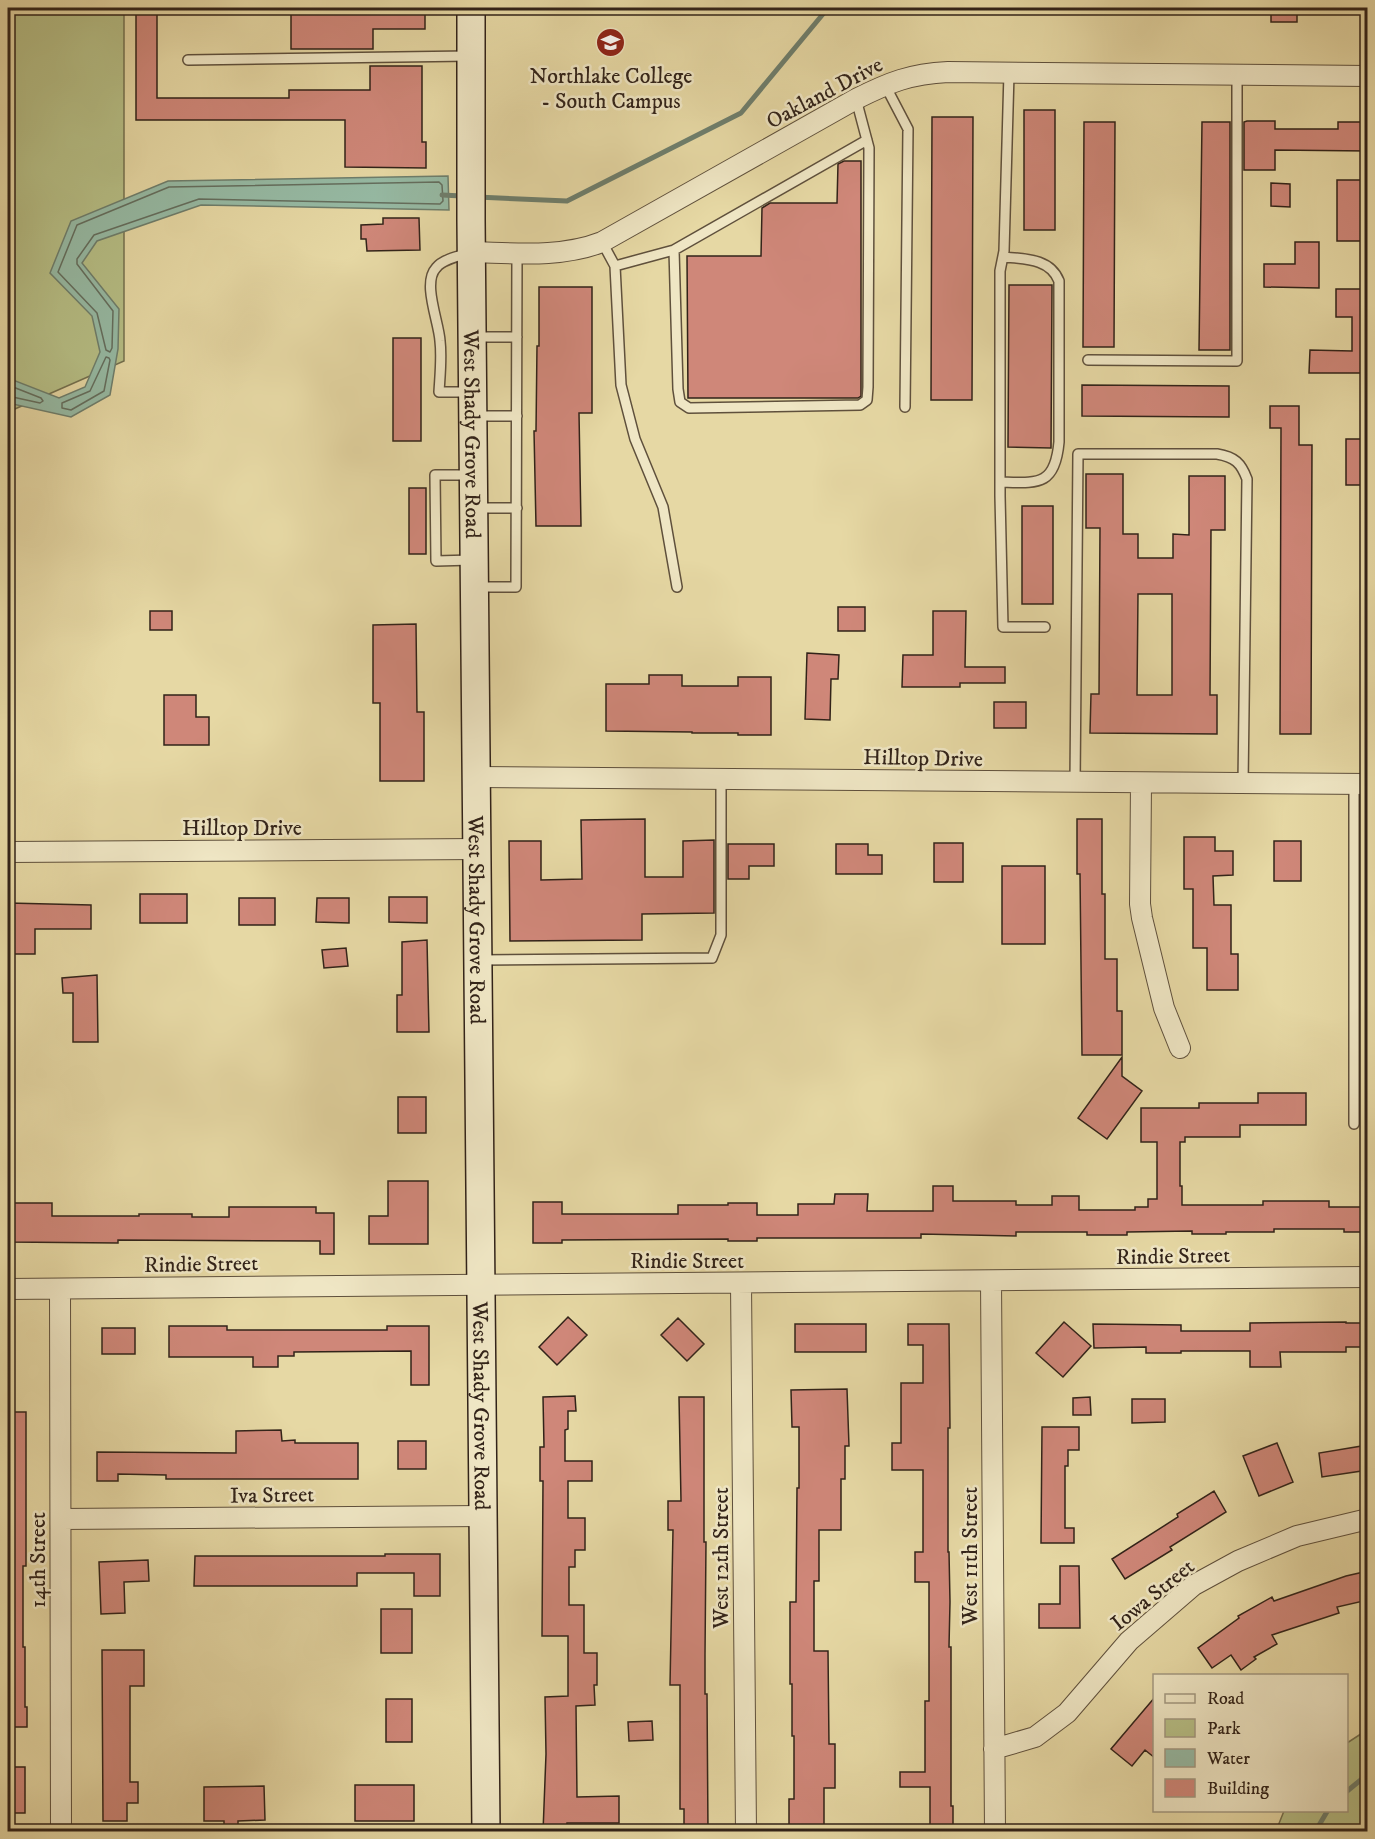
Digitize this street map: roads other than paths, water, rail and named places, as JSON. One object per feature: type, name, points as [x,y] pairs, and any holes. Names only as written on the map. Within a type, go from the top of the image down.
[{"type":"main road","name":"West Shady Grove Road","points":[[471,8],[486,1832]]},
{"type":"street","name":"Oakland Drive","points":[[472,252],[558,253],[585,249],[602,242],[856,99],[901,78],[948,72],[1368,76]]},
{"type":"street","name":"Hilltop Drive","points":[[477,777],[1361,784]]},
{"type":"street","points":[[1141,783],[1140,904],[1142,918],[1164,1008],[1180,1048]]},
{"type":"street","name":"Hilltop Drive","points":[[8,852],[478,849]]},
{"type":"street","name":"Rindie Street","points":[[8,1289],[1368,1277]]},
{"type":"street","name":"West 11th Street","points":[[991,1281],[995,1832]]},
{"type":"street","name":"West 12th Street","points":[[741,1284],[746,1832]]},
{"type":"street","name":"14th Street","points":[[60,1289],[62,1832]]},
{"type":"street","name":"Iva Street","points":[[61,1520],[483,1516]]},
{"type":"street","name":"Iowa Street","points":[[994,1749],[1035,1737],[1067,1713],[1129,1641],[1194,1585],[1238,1561],[1297,1536],[1368,1519]]},
{"type":"lane","points":[[188,60],[472,56]]},
{"type":"lane","points":[[1009,73],[1003,257],[1000,271],[1003,627],[1045,627]]},
{"type":"lane","points":[[1088,360],[1237,361],[1238,75]]},
{"type":"lane","points":[[885,85],[908,129],[905,406]]},
{"type":"lane","points":[[674,250],[680,402],[689,408],[860,405],[867,400],[869,148],[856,99]]},
{"type":"lane","points":[[615,266],[674,250],[867,140]]},
{"type":"lane","points":[[602,242],[615,266],[621,385],[635,439],[663,507],[677,587]]},
{"type":"lane","points":[[472,252],[450,259],[436,267],[430,278],[434,316],[440,340],[439,392],[517,416]]},
{"type":"lane","points":[[475,587],[516,587],[517,253]]},
{"type":"lane","points":[[1000,482],[1029,483],[1041,480],[1052,472],[1057,459],[1059,442],[1059,281],[1047,265],[1034,260],[1003,257]]},
{"type":"lane","points":[[473,337],[517,337]]},
{"type":"lane","points":[[1075,783],[1078,454],[1217,454],[1228,456],[1236,461],[1246,479],[1243,784]]},
{"type":"lane","points":[[474,475],[435,475],[436,561],[475,560]]},
{"type":"lane","points":[[475,508],[517,508]]},
{"type":"lane","points":[[478,960],[712,958],[721,935],[721,779]]},
{"type":"lane","points":[[1354,1124],[1361,784]]},
{"type":"water","points":[[448,176],[449,210],[201,205],[97,241],[82,263],[119,309],[118,349],[110,395],[71,417],[8,403],[8,378],[59,398],[85,387],[100,352],[92,316],[50,273],[71,221],[168,181]]},
{"type":"waterway","points":[[477,197],[567,201],[741,113],[828,8]]},
{"type":"waterway","points":[[442,195],[462,196]]},
{"type":"waterway","points":[[1348,1790],[1368,1774]]},
{"type":"waterway","points":[[1315,1832],[1327,1812]]},
{"type":"place","name":"Northlake College - South Campus","points":[[611,43]]}]
